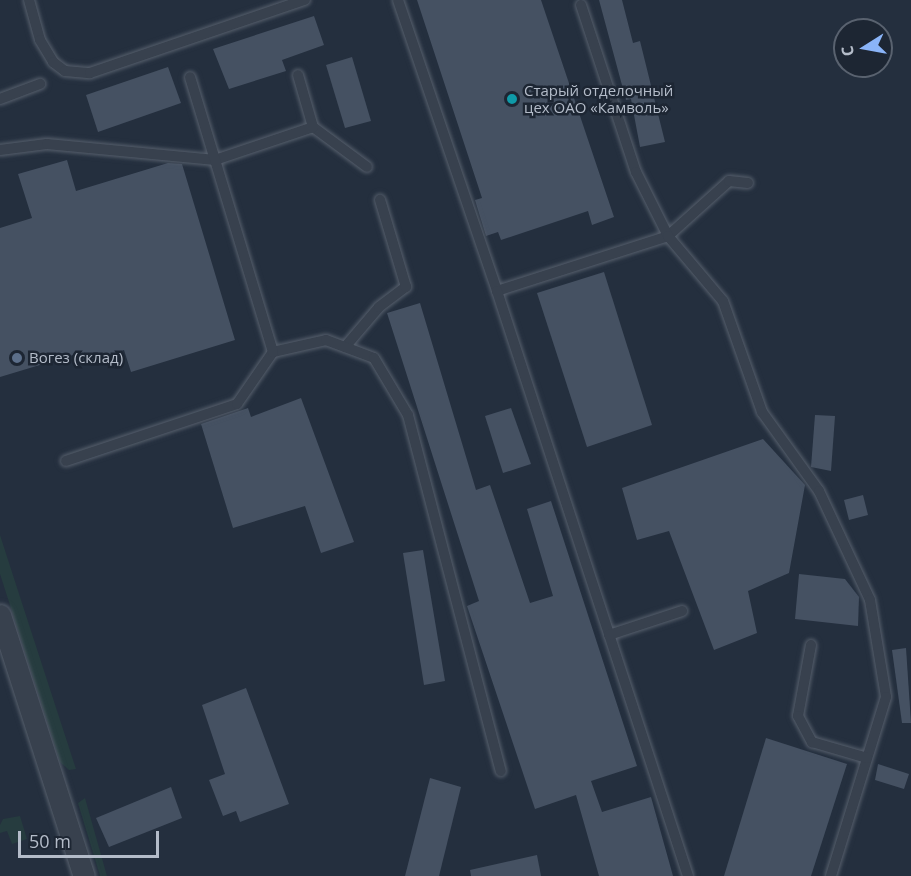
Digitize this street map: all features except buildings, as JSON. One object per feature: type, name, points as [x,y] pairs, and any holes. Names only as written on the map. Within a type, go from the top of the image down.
[{"type":"street","points":[[0,615],[5,650],[84,876]]},
{"type":"lane","points":[[29,0],[40,40],[53,62],[65,71],[90,73],[305,0]]},
{"type":"lane","points":[[398,0],[497,291],[688,876]]},
{"type":"lane","points":[[582,5],[636,172],[668,236],[723,301],[762,412],[819,491],[870,600],[886,697],[831,876]]},
{"type":"lane","points":[[298,75],[313,127],[367,167]]},
{"type":"lane","points":[[190,77],[273,352]]},
{"type":"lane","points":[[0,99],[40,84]]},
{"type":"lane","points":[[0,150],[47,144],[215,160],[313,127]]},
{"type":"lane","points":[[497,291],[668,236],[729,181],[748,183]]},
{"type":"lane","points":[[345,347],[379,308],[405,287],[380,200]]},
{"type":"lane","points":[[66,461],[237,404],[273,352],[326,340],[374,358],[408,415],[501,771]]},
{"type":"lane","points":[[609,636],[682,611]]},
{"type":"lane","points":[[811,645],[798,716],[812,742],[867,758]]},
{"type":"green space","points":[[0,535],[76,769],[69,770],[60,762],[0,574]]},
{"type":"green space","points":[[85,798],[107,876],[100,876],[78,803]]},
{"type":"green space","points":[[20,816],[27,839],[12,844],[7,831],[0,833],[0,825],[3,819]]},
{"type":"place","name":"Старый отделочный цех ОАО «Камволь»","points":[[512,99]]},
{"type":"place","name":"Вогез (склад)","points":[[17,358]]}]
